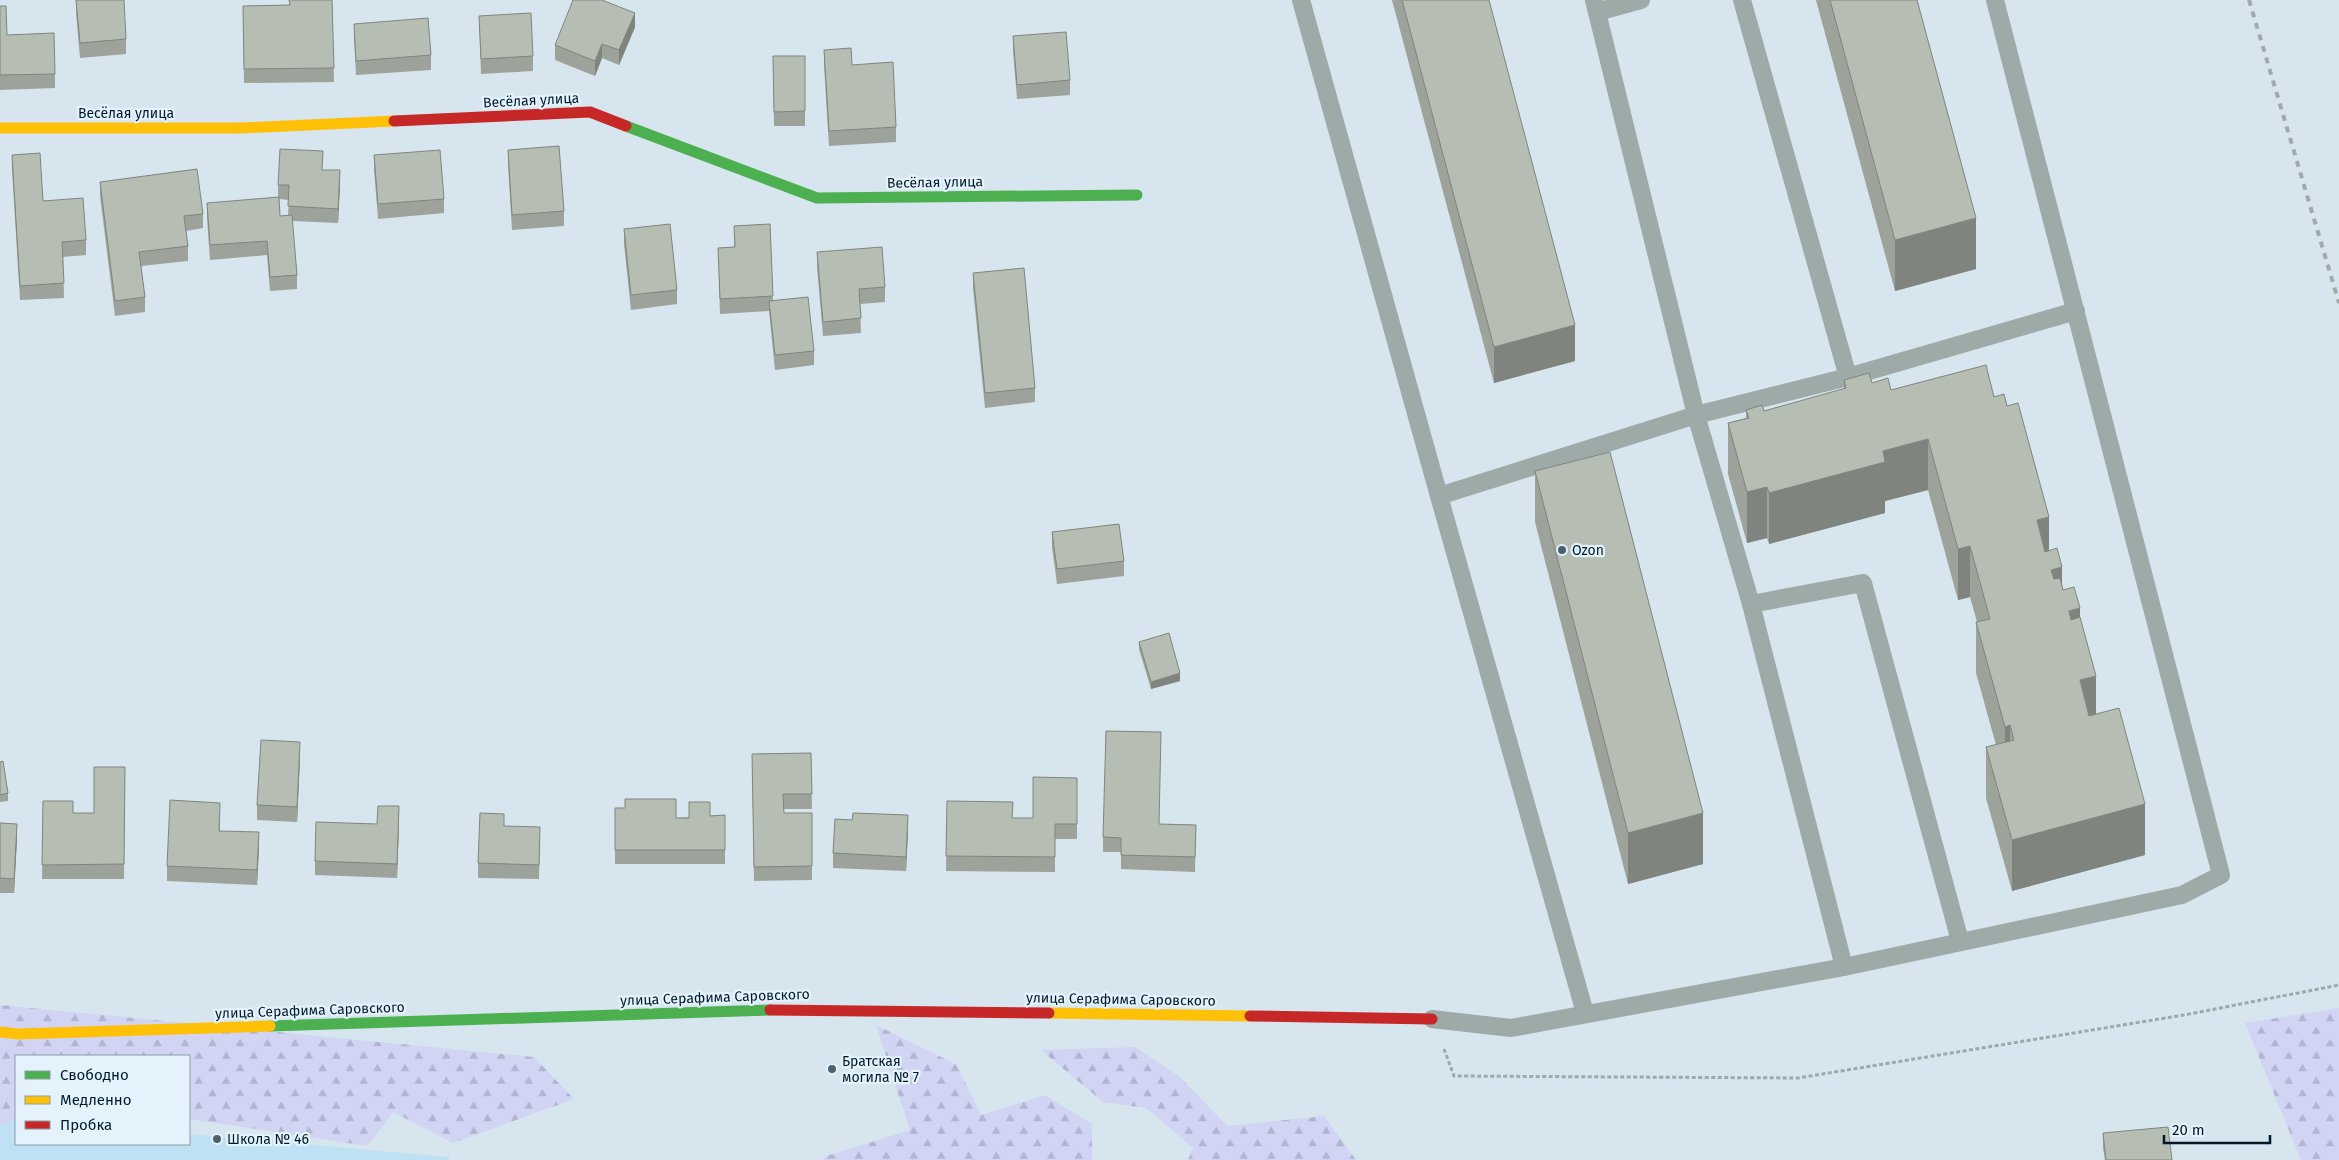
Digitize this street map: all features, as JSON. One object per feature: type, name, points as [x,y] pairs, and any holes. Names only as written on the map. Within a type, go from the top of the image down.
[{"type":"street","name":"Весёлая улица","points":[[0,128],[241,128],[590,112],[817,198],[1137,195]]},
{"type":"street","name":"улица Серафима Саровского","points":[[0,1032],[27,1034],[790,1009],[1432,1019]]},
{"type":"lane","points":[[1301,0],[1585,1013]]},
{"type":"lane","points":[[1641,0],[1595,6],[1696,415],[1751,604],[1844,967]]},
{"type":"lane","points":[[1742,0],[1848,377]]},
{"type":"lane","points":[[1432,1019],[1511,1028],[1844,967],[2182,895],[2221,875],[1995,0]]},
{"type":"lane","points":[[1439,496],[1696,415],[1848,377],[2076,312]]},
{"type":"lane","points":[[1751,604],[1863,583],[1960,941]]},
{"type":"path","points":[[1432,1019],[1454,1076],[1798,1078],[2184,1015],[2339,985]]},
{"type":"shaded area","name":"Школа № 46","points":[[0,1117],[15,1118],[15,1145],[190,1145],[190,1134],[449,1157],[449,1160],[0,1160]]},
{"type":"green space","points":[[0,1005],[534,1057],[574,1099],[453,1143],[393,1112],[368,1146],[190,1119],[190,1055],[15,1055],[15,1120],[0,1126]]},
{"type":"green space","points":[[2339,1008],[2339,1160],[2301,1160],[2245,1023]]},
{"type":"green space","points":[[876,1025],[957,1065],[981,1115],[1045,1095],[1092,1124],[1092,1160],[824,1160],[823,1157],[910,1130]]},
{"type":"green space","points":[[1135,1047],[1180,1077],[1227,1126],[1324,1116],[1356,1160],[1188,1160],[1193,1148],[1146,1108],[1103,1102],[1041,1050]]},
{"type":"building","points":[[76,0],[124,0],[126,39],[80,43]]},
{"type":"building","points":[[289,0],[332,0],[334,68],[244,69],[243,6],[290,5]]},
{"type":"building","points":[[573,0],[602,0],[635,13],[619,50],[602,44],[595,61],[555,45]]},
{"type":"building","points":[[1402,0],[1489,0],[1575,325],[1494,347]]},
{"type":"building","points":[[1830,0],[1917,0],[1976,218],[1895,240]]},
{"type":"building","points":[[0,6],[6,6],[7,35],[54,33],[55,74],[0,75]]},
{"type":"building","points":[[531,13],[533,56],[481,59],[479,16]]},
{"type":"building","points":[[428,18],[431,55],[356,61],[354,24]]},
{"type":"building","points":[[1066,32],[1070,80],[1017,85],[1013,36]]},
{"type":"building","points":[[851,48],[852,65],[893,62],[896,127],[829,131],[824,50]]},
{"type":"building","points":[[773,56],[805,56],[805,111],[774,112]]},
{"type":"building","points":[[559,146],[564,211],[512,215],[508,150]]},
{"type":"building","points":[[280,149],[323,151],[322,170],[340,170],[338,209],[288,206],[289,185],[278,185]]},
{"type":"building","points":[[440,150],[444,199],[378,204],[374,155]]},
{"type":"building","points":[[40,153],[43,201],[83,198],[86,240],[62,242],[64,283],[20,286],[12,155]]},
{"type":"building","points":[[197,169],[203,214],[184,216],[188,246],[139,252],[145,297],[115,301],[100,182]]},
{"type":"building","points":[[279,197],[280,216],[292,215],[297,275],[270,277],[267,241],[210,245],[207,203]]},
{"type":"building","points":[[670,224],[677,290],[631,295],[624,229]]},
{"type":"building","points":[[770,224],[773,296],[720,299],[718,248],[735,247],[734,226]]},
{"type":"building","points":[[882,247],[885,287],[859,289],[861,318],[823,322],[817,252]]},
{"type":"building","points":[[1024,268],[1035,388],[985,393],[973,273]]},
{"type":"building","points":[[808,297],[814,351],[775,355],[769,301]]},
{"type":"building","points":[[1986,365],[1994,397],[2004,394],[2007,406],[2018,403],[2049,517],[2037,520],[2045,552],[2057,548],[2062,567],[2051,570],[2054,579],[2060,578],[2063,590],[2074,587],[2080,608],[2069,611],[2071,620],[2080,617],[2096,676],[2080,680],[2089,716],[2119,708],[2145,804],[2012,840],[1986,747],[2014,740],[2010,725],[2005,727],[1976,622],[1990,619],[1970,546],[1958,549],[1928,439],[1883,451],[1885,462],[1769,493],[1767,487],[1747,492],[1728,423],[1749,418],[1746,410],[1762,405],[1764,411],[1846,388],[1844,380],[1869,373],[1872,383],[1888,378],[1891,390]]},
{"type":"building","points":[[1610,452],[1703,813],[1628,833],[1535,471]]},
{"type":"building","points":[[1119,524],[1124,561],[1057,569],[1052,532]]},
{"type":"building","points":[[1169,633],[1180,673],[1151,682],[1139,642]]},
{"type":"building","points":[[1106,731],[1161,732],[1159,824],[1196,825],[1195,857],[1121,855],[1121,838],[1103,837]]},
{"type":"building","points":[[261,740],[300,742],[297,807],[257,805]]},
{"type":"building","points":[[811,753],[812,794],[783,794],[784,813],[812,813],[812,866],[754,867],[752,754]]},
{"type":"building","points":[[3,761],[8,793],[0,795],[0,762]]},
{"type":"building","points":[[94,767],[125,767],[124,864],[42,865],[43,801],[73,801],[73,813],[94,813]]},
{"type":"building","points":[[1033,777],[1077,778],[1077,824],[1055,824],[1055,857],[946,856],[947,801],[1013,802],[1012,818],[1033,818]]},
{"type":"building","points":[[625,799],[676,799],[676,818],[689,818],[689,802],[710,802],[710,816],[725,815],[725,850],[615,850],[615,808],[625,808]]},
{"type":"building","points":[[170,800],[220,803],[219,831],[259,832],[257,870],[167,866]]},
{"type":"building","points":[[378,806],[399,806],[397,864],[315,861],[316,822],[377,824]]},
{"type":"building","points":[[480,813],[504,814],[504,826],[540,827],[539,865],[478,863]]},
{"type":"building","points":[[853,813],[908,815],[906,857],[833,853],[835,819],[852,820]]},
{"type":"building","points":[[0,823],[17,824],[14,879],[0,878]]},
{"type":"building","points":[[2168,1127],[2172,1160],[2106,1160],[2103,1133]]},
{"type":"railway","points":[[2249,0],[2339,303]]},
{"type":"traffic: fast","points":[[626,126],[817,198],[1137,195]]},
{"type":"traffic: fast","points":[[270,1026],[770,1010]]},
{"type":"traffic: slow","points":[[0,128],[241,128],[394,121]]},
{"type":"traffic: slow","points":[[1049,1013],[1250,1016]]},
{"type":"traffic: slow","points":[[0,1032],[18,1034],[270,1026]]},
{"type":"traffic: jam","points":[[394,121],[590,112],[626,126]]},
{"type":"traffic: jam","points":[[770,1010],[1049,1013]]},
{"type":"traffic: jam","points":[[1250,1016],[1432,1019]]},
{"type":"place","name":"Ozon","points":[[1562,550]]},
{"type":"place","name":"Братская могила № 7","points":[[832,1069]]},
{"type":"place","name":"Школа № 46","points":[[217,1139]]}]
